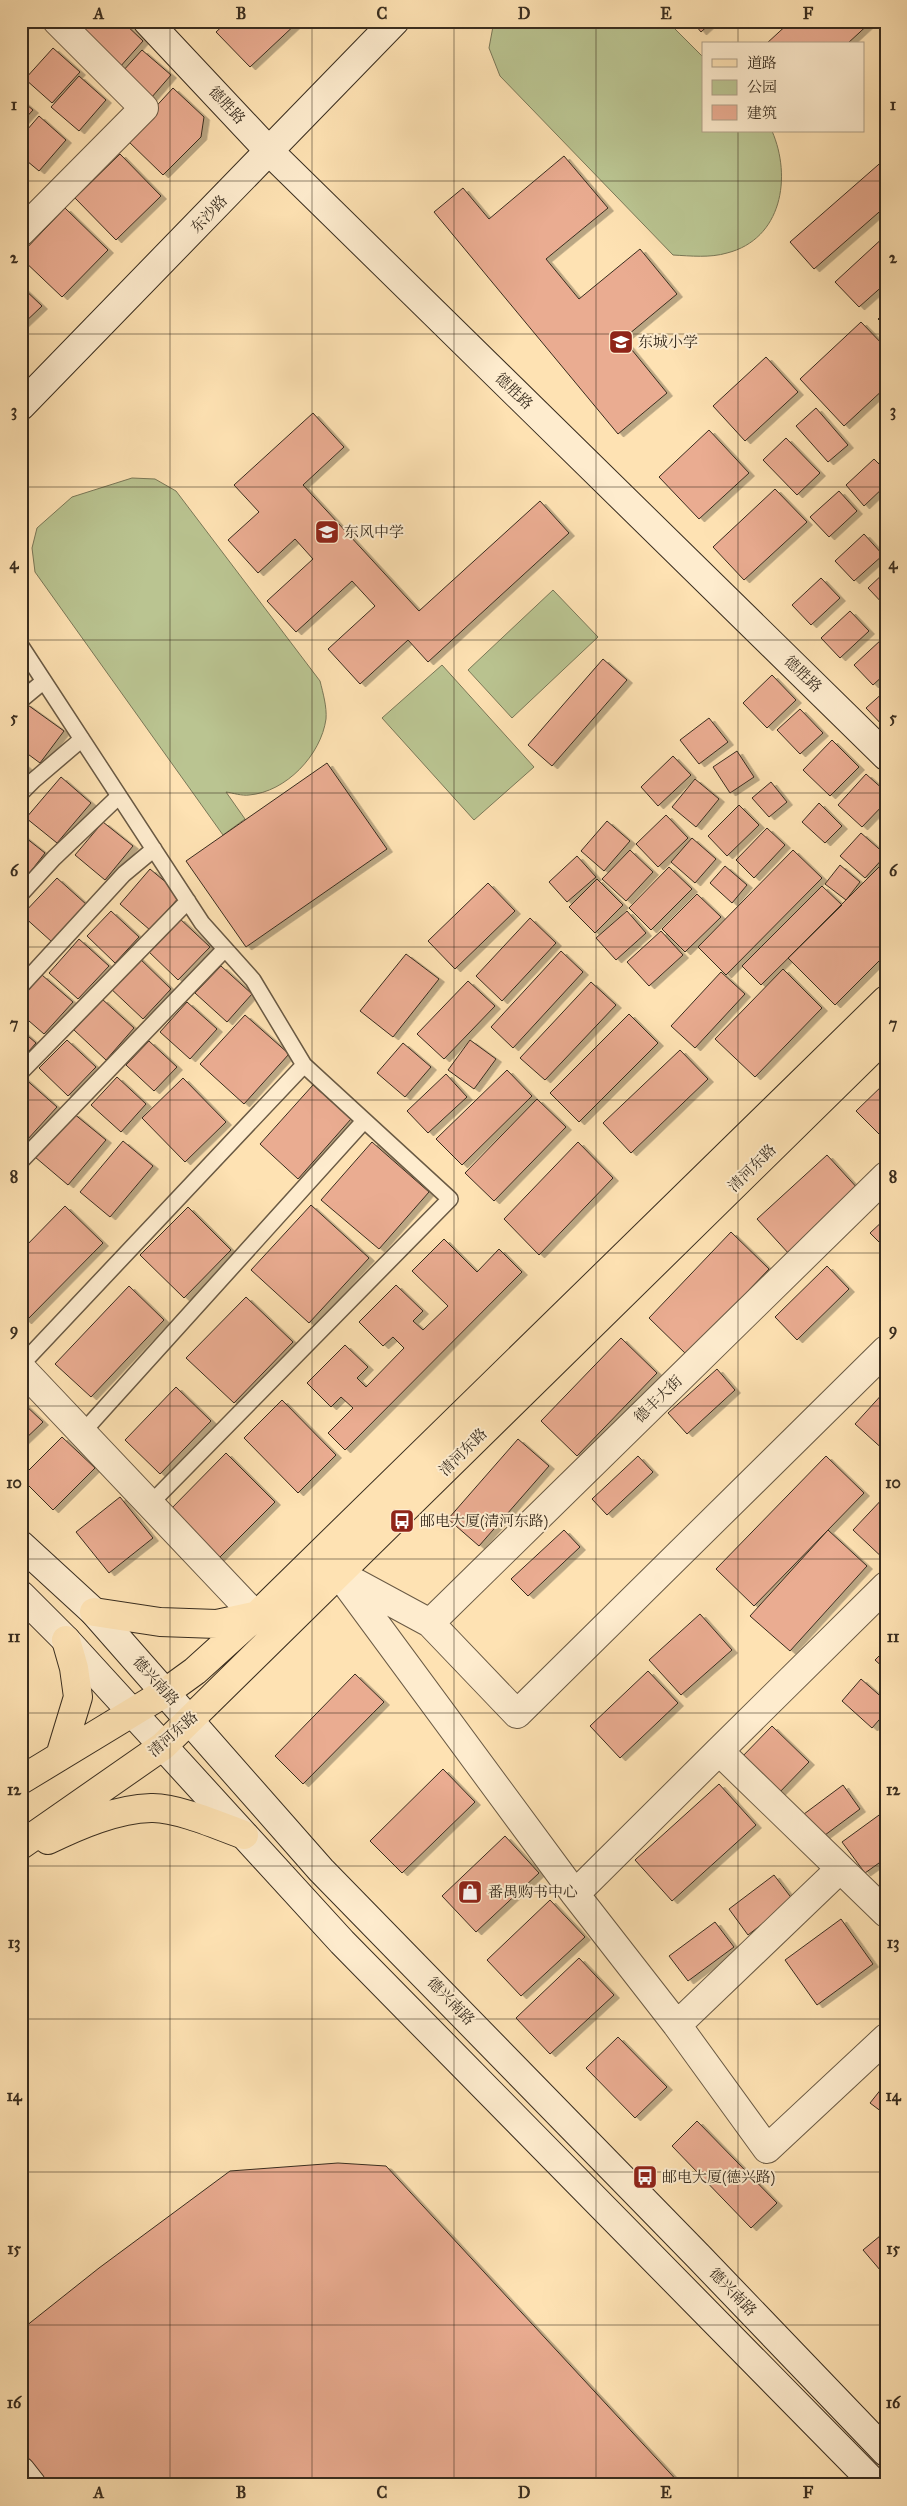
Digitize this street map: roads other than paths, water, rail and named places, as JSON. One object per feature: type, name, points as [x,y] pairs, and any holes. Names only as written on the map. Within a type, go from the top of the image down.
[{"type":"main road","name":"清河东路","points":[[21,1780],[166,1692],[195,1671],[256,1616],[886,1000]]},
{"type":"main road","name":"清河东路","points":[[21,1845],[162,1746],[190,1720],[886,1036]]},
{"type":"main road","points":[[94,1612],[160,1622],[217,1624],[256,1616]]},
{"type":"main road","points":[[60,1756],[78,1697],[74,1668],[66,1640]]},
{"type":"main road","points":[[21,1852],[72,1829],[116,1814],[152,1808],[193,1816],[244,1835]]},
{"type":"street","points":[[21,232],[144,108],[57,21]]},
{"type":"street","name":"德胜路","points":[[146,21],[269,151],[886,756]]},
{"type":"street","name":"东沙路","points":[[21,406],[395,21]]},
{"type":"street","name":"德丰大街","points":[[430,1623],[886,1176]]},
{"type":"street","points":[[339,1574],[430,1623],[517,1714],[881,1365]]},
{"type":"street","points":[[21,1367],[256,1616]]},
{"type":"street","name":"德兴南路","points":[[21,1545],[94,1612],[321,1870],[692,2249],[886,2452]]},
{"type":"street","points":[[339,1574],[575,1894],[677,2025],[767,2149],[886,2038]]},
{"type":"street","points":[[575,1894],[886,1586]]},
{"type":"street","points":[[21,1595],[66,1640],[342,1942],[876,2485]]},
{"type":"street","points":[[719,1751],[886,1913]]},
{"type":"street","points":[[677,2025],[840,1869]]},
{"type":"street","points":[[21,2471],[32,2485]]},
{"type":"lane","points":[[21,646],[202,923],[253,980],[304,1065],[450,1200],[150,1504]]},
{"type":"lane","points":[[21,700],[44,681]]},
{"type":"lane","points":[[21,793],[82,739]]},
{"type":"lane","points":[[21,894],[54,858],[119,796]]},
{"type":"lane","points":[[21,986],[124,874],[154,850]]},
{"type":"lane","points":[[21,1072],[188,901]]},
{"type":"lane","points":[[21,1162],[225,949]]},
{"type":"lane","points":[[21,1367],[304,1065]]},
{"type":"lane","points":[[82,1433],[364,1121]]},
{"type":"place","name":"东城小学","points":[[621,342]]},
{"type":"place","name":"东风中学","points":[[327,532]]},
{"type":"place","name":"邮电大厦(清河东路)","points":[[402,1521]]},
{"type":"place","name":"番禺购书中心","points":[[470,1892]]},
{"type":"place","name":"邮电大厦(德兴路)","points":[[645,2177]]}]
